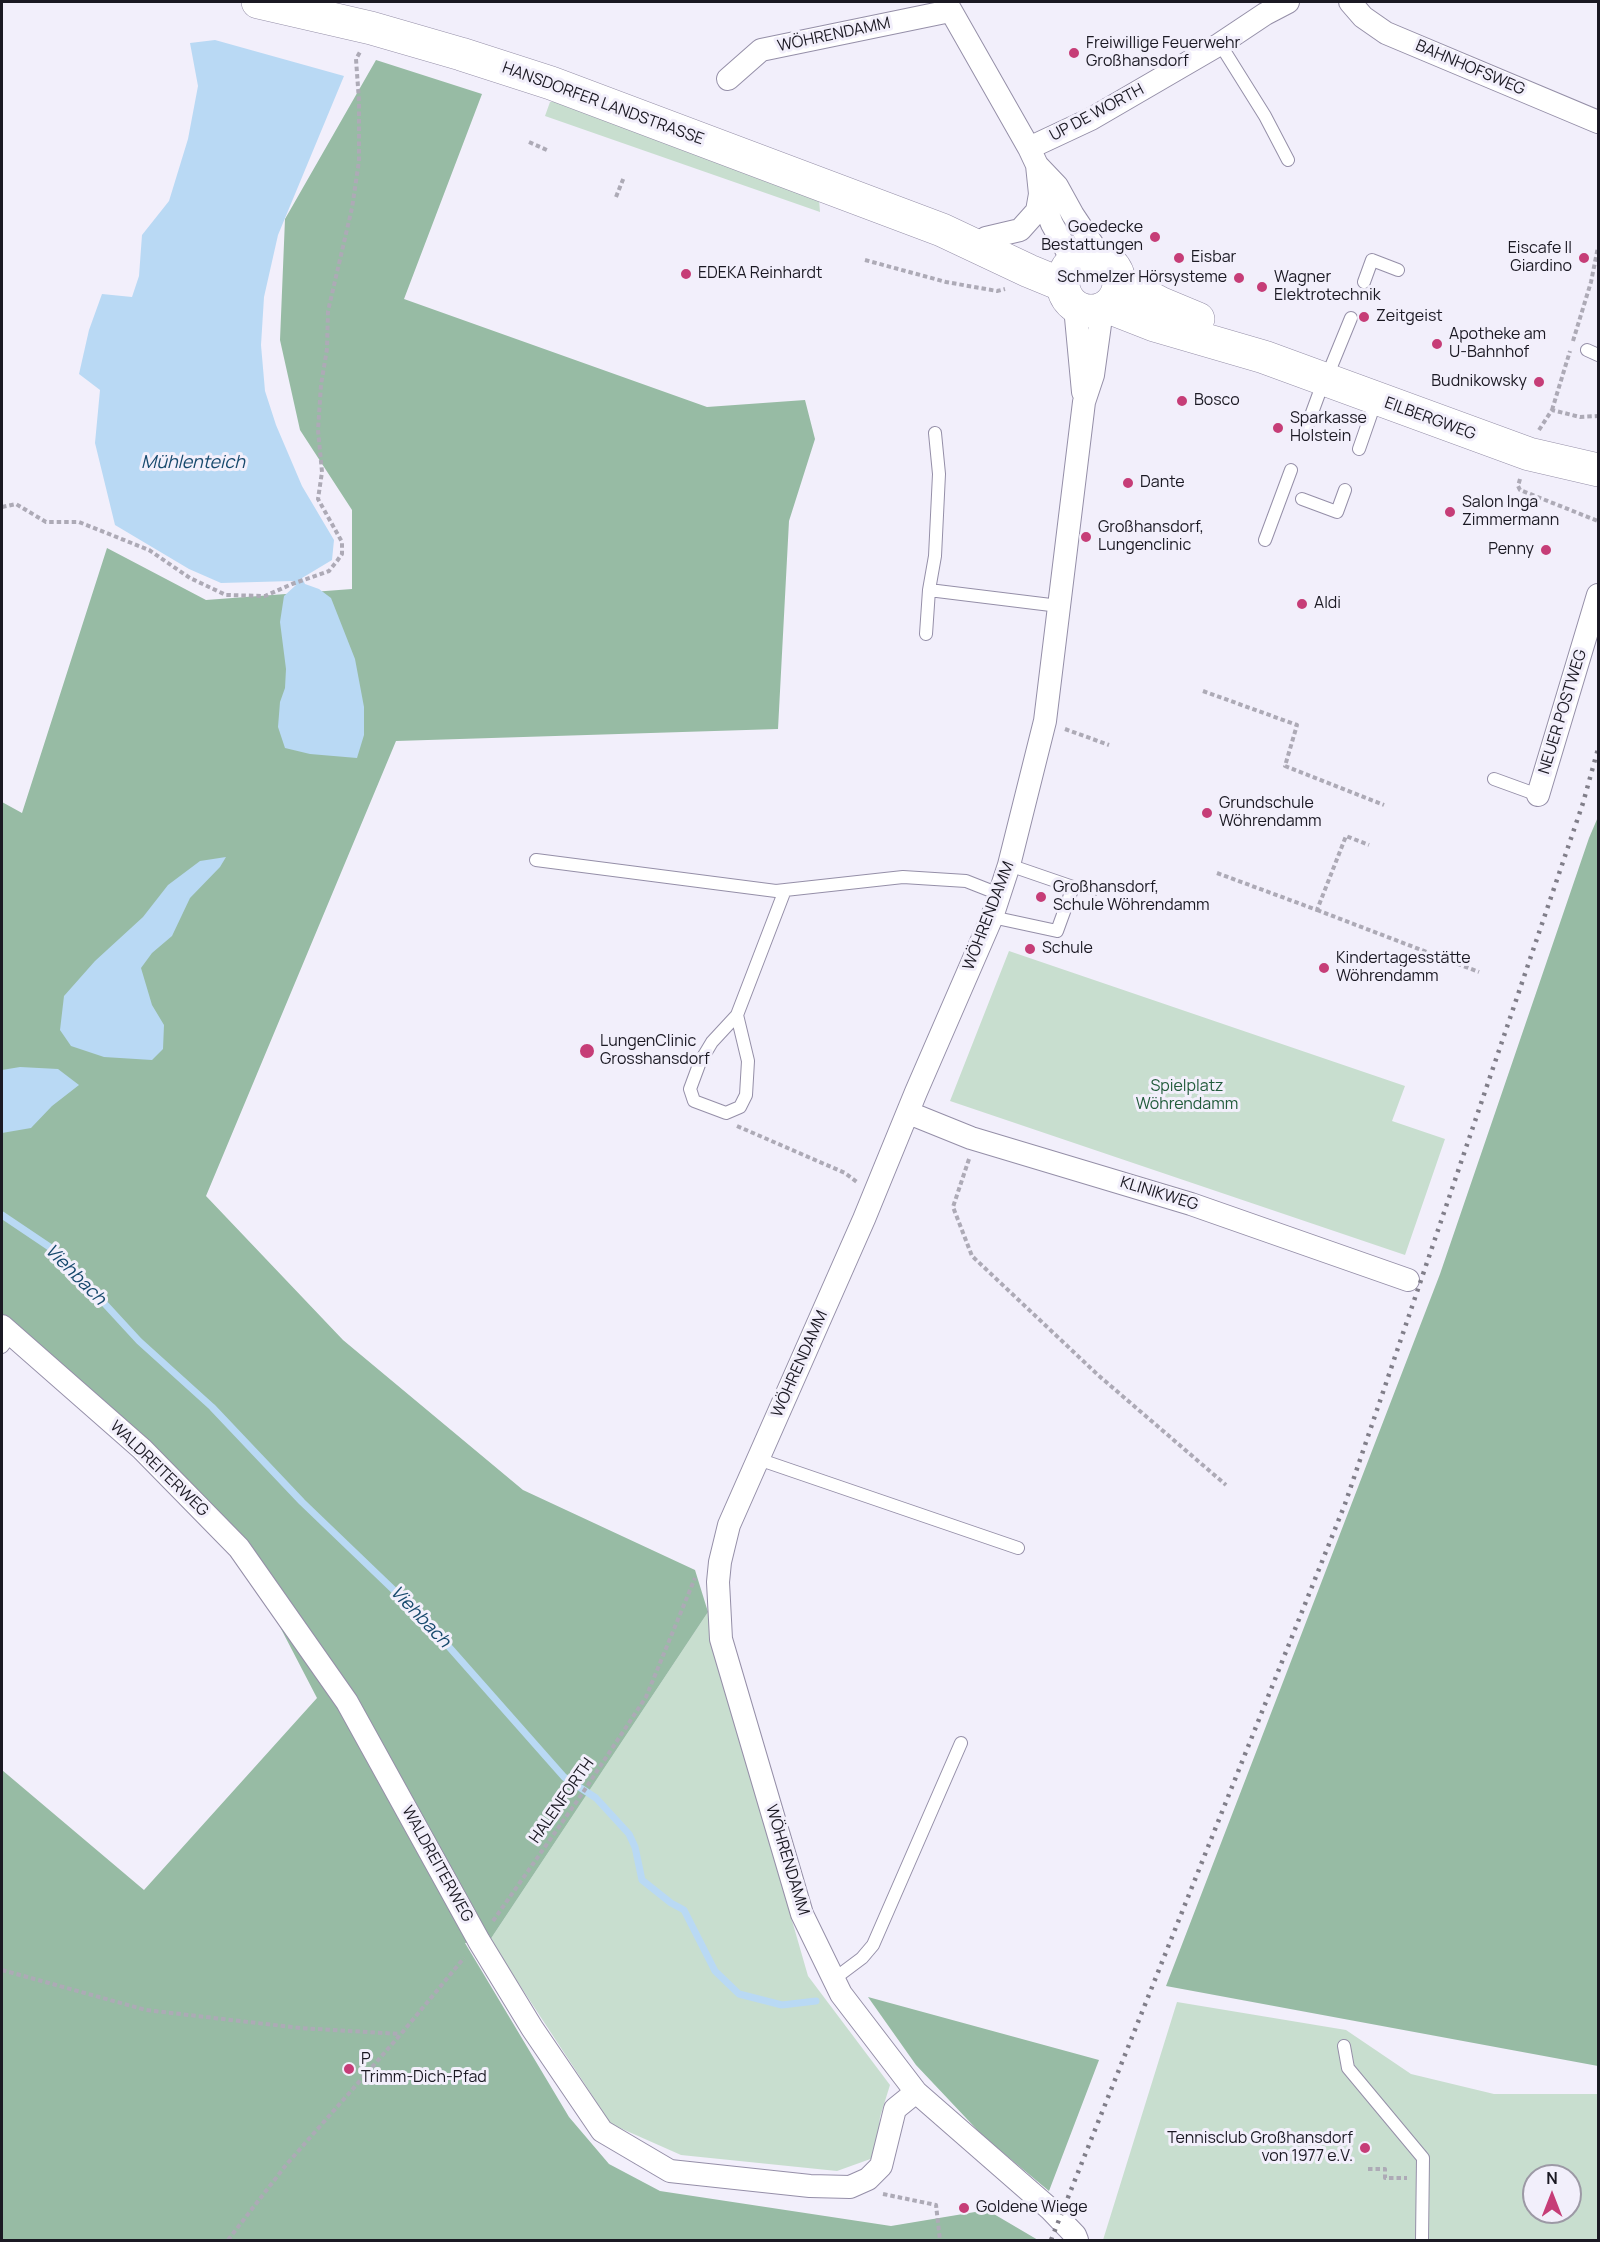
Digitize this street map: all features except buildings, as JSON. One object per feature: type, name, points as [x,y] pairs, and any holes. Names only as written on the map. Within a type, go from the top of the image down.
[{"type":"main road","name":"HANSDORFER LANDSTRASSE","points":[[258,2],[371,28],[551,83],[942,230],[1029,271],[1089,284]]},
{"type":"main road","name":"HANSDORFER LANDSTRASSE","points":[[942,230],[986,238],[1089,284]]},
{"type":"main road","name":"EILBERGWEG","points":[[1089,284],[1154,325],[1264,357],[1529,454],[1599,471]]},
{"type":"street","name":"UP DE WORTH","points":[[1033,156],[1091,119],[1220,44],[1262,8],[1288,2]]},
{"type":"street","name":"BAHNHOFSWEG","points":[[1350,2],[1363,17],[1386,33],[1599,122]]},
{"type":"street","name":"WÖHRENDAMM","points":[[728,79],[760,50],[948,6],[1033,156],[1057,186],[1073,215],[1089,284],[1084,402],[1045,721],[1010,865],[992,917],[874,1196],[729,1525],[720,1562],[718,1582],[721,1639],[802,1914],[841,1994],[916,2092],[1050,2209],[1075,2235],[1077,2241]]},
{"type":"street","name":"WÖHRENDAMM","points":[[1033,156],[1040,194],[1052,224],[1089,284]]},
{"type":"street","name":"WÖHRENDAMM","points":[[986,238],[1020,230],[1037,211],[1040,194]]},
{"type":"street","name":"NEUER POSTWEG","points":[[1538,795],[1599,596]]},
{"type":"street","name":"KLINIKWEG","points":[[909,1113],[976,1139],[1191,1204],[1408,1280]]},
{"type":"street","name":"WALDREITERWEG","points":[[5,1336],[142,1449],[239,1548],[347,1702],[479,1941],[532,2028],[602,2131],[670,2171],[810,2186],[850,2187]]},
{"type":"street","points":[[850,2187],[868,2179],[881,2166],[896,2109],[916,2092]]},
{"type":"lane","points":[[1220,44],[1265,116],[1288,160]]},
{"type":"lane","points":[[1364,282],[1372,260],[1398,270]]},
{"type":"lane","points":[[1306,429],[1351,318]]},
{"type":"lane","points":[[1359,449],[1376,399]]},
{"type":"lane","points":[[926,634],[929,590],[935,556],[939,474],[935,433]]},
{"type":"lane","points":[[1265,540],[1291,470]]},
{"type":"lane","points":[[1302,499],[1337,512],[1345,490]]},
{"type":"lane","points":[[929,590],[1059,606]]},
{"type":"lane","points":[[1494,779],[1538,795]]},
{"type":"lane","points":[[536,860],[776,891],[903,877],[966,881],[999,894]]},
{"type":"lane","points":[[992,917],[1057,931],[1073,887],[1010,865]]},
{"type":"lane","points":[[737,1015],[748,1061],[746,1095],[740,1107],[726,1113],[694,1101],[690,1089],[700,1062],[712,1042],[737,1015],[785,890]]},
{"type":"lane","points":[[758,1458],[1018,1548]]},
{"type":"lane","points":[[834,1979],[862,1959],[873,1945],[961,1743]]},
{"type":"lane","points":[[1344,2046],[1348,2068],[1423,2158],[1422,2241]]},
{"type":"path","points":[[2,507],[16,504],[46,522],[79,522],[149,550],[190,578],[226,595],[265,596],[329,571],[342,554],[342,542],[318,499],[322,472],[318,430],[321,385],[327,349],[328,312],[352,208],[359,161],[356,59]]},
{"type":"path","points":[[529,142],[549,151]]},
{"type":"path","points":[[616,197],[624,177]]},
{"type":"path","points":[[1537,432],[1552,410],[1591,282],[1599,247]]},
{"type":"path","points":[[1591,282],[1599,285]]},
{"type":"path","points":[[1552,410],[1580,417],[1599,416]]},
{"type":"path","points":[[1203,692],[1297,725],[1285,766],[1384,805]]},
{"type":"path","points":[[1045,721],[1109,745]]},
{"type":"path","points":[[1317,910],[1346,836],[1369,845]]},
{"type":"path","points":[[1217,873],[1479,972]]},
{"type":"path","points":[[728,1122],[845,1173],[874,1196]]},
{"type":"path","points":[[976,1139],[953,1208],[972,1256],[1098,1375],[1226,1485]]},
{"type":"path","name":"HALENFORTH","points":[[228,2241],[286,2165],[479,1941],[582,1794],[646,1697],[699,1568]]},
{"type":"path","points":[[2,1970],[146,2010],[300,2028],[401,2034]]},
{"type":"path","points":[[1368,2169],[1385,2169],[1385,2178],[1423,2179]]},
{"type":"path","points":[[850,2187],[936,2205],[940,2241]]},
{"type":"green space","points":[[376,60],[482,94],[404,299],[707,407],[805,400],[815,439],[789,521],[778,729],[396,741],[206,1196],[343,1340],[523,1490],[695,1570],[708,1612],[490,1940],[465,1943],[569,2117],[609,2164],[660,2191],[891,2226],[987,2210],[1038,2240],[2,2240],[2,1770],[144,1890],[317,1698],[239,1548],[2,1327],[2,802],[22,813],[107,548],[206,600],[352,589],[352,510],[300,430],[280,340],[285,219]]},
{"type":"green space","points":[[562,101],[819,199],[820,212],[545,116],[550,102]]},
{"type":"green space","points":[[1598,817],[1598,2066],[1166,1986],[1440,1274]]},
{"type":"green space","name":"Spielplatz Wöhrendamm","points":[[1009,951],[1405,1086],[1392,1121],[1445,1139],[1405,1255],[950,1101]]},
{"type":"green space","points":[[708,1612],[717,1660],[808,1976],[890,2085],[880,2117],[876,2157],[837,2171],[681,2155],[611,2124],[490,1940]]},
{"type":"green space","points":[[868,1997],[1099,2060],[1049,2191],[983,2136],[916,2065]]},
{"type":"green space","name":"Tennisclub Großhansdorf von 1977 e.V.","points":[[1177,2002],[1346,2030],[1411,2074],[1494,2094],[1598,2094],[1598,2240],[1103,2240]]},
{"type":"water","name":"Mühlenteich","points":[[215,40],[344,76],[278,235],[264,297],[261,345],[265,391],[276,425],[302,486],[334,540],[332,560],[302,578],[305,584],[319,589],[331,598],[355,659],[364,707],[364,735],[357,758],[310,754],[285,748],[278,727],[286,669],[280,622],[284,596],[296,585],[293,581],[221,583],[189,569],[115,525],[95,443],[100,390],[79,374],[89,330],[102,294],[132,297],[139,276],[142,235],[169,201],[188,139],[198,86],[190,43]]},
{"type":"water","points":[[226,857],[220,867],[190,898],[172,936],[152,953],[141,968],[152,1005],[164,1025],[163,1049],[152,1060],[104,1057],[71,1046],[60,1030],[64,996],[95,961],[143,917],[168,885],[200,861]]},
{"type":"water","points":[[20,1067],[58,1069],[79,1085],[52,1106],[31,1128],[2,1133],[2,1070]]},
{"type":"waterway","name":"Viehbach","points":[[2,1215],[57,1252],[139,1341],[212,1407],[302,1502],[427,1622],[564,1777],[596,1798],[629,1834],[635,1847],[642,1880],[671,1903],[684,1910],[715,1971],[739,1994],[782,2005],[816,2001]]},
{"type":"railway","points":[[1051,2240],[1345,1504],[1583,803],[1598,749]]},
{"type":"place","name":"Freiwillige Feuerwehr Großhansdorf","points":[[1074,53]]},
{"type":"place","name":"Goedecke Bestattungen","points":[[1155,237]]},
{"type":"place","name":"Eisbar","points":[[1179,258]]},
{"type":"place","name":"Eiscafe Il Giardino","points":[[1584,258]]},
{"type":"place","name":"EDEKA Reinhardt","points":[[686,274]]},
{"type":"place","name":"Schmelzer Hörsysteme","points":[[1239,278]]},
{"type":"place","name":"Wagner Elektrotechnik","points":[[1262,287]]},
{"type":"place","name":"Zeitgeist","points":[[1364,317]]},
{"type":"place","name":"Apotheke am U-Bahnhof","points":[[1437,344]]},
{"type":"place","name":"Budnikowsky","points":[[1539,382]]},
{"type":"place","name":"Bosco","points":[[1182,401]]},
{"type":"place","name":"Sparkasse Holstein","points":[[1278,428]]},
{"type":"place","name":"Dante","points":[[1128,483]]},
{"type":"place","name":"Salon Inga Zimmermann","points":[[1450,512]]},
{"type":"place","name":"Großhansdorf, Lungenclinic","points":[[1086,537]]},
{"type":"place","name":"Penny","points":[[1546,550]]},
{"type":"place","name":"Aldi","points":[[1302,604]]},
{"type":"place","name":"Grundschule Wöhrendamm","points":[[1207,813]]},
{"type":"place","name":"Großhansdorf, Schule Wöhrendamm","points":[[1041,897]]},
{"type":"place","name":"Schule","points":[[1030,949]]},
{"type":"place","name":"Kindertagesstätte Wöhrendamm","points":[[1324,968]]},
{"type":"place","name":"LungenClinic Grosshansdorf","points":[[587,1051]]},
{"type":"place","name":"P Trimm-Dich-Pfad","points":[[349,2069]]},
{"type":"place","name":"Tennisclub Großhansdorf von 1977 e.V.","points":[[1365,2148]]},
{"type":"place","name":"Goldene Wiege","points":[[964,2208]]}]
